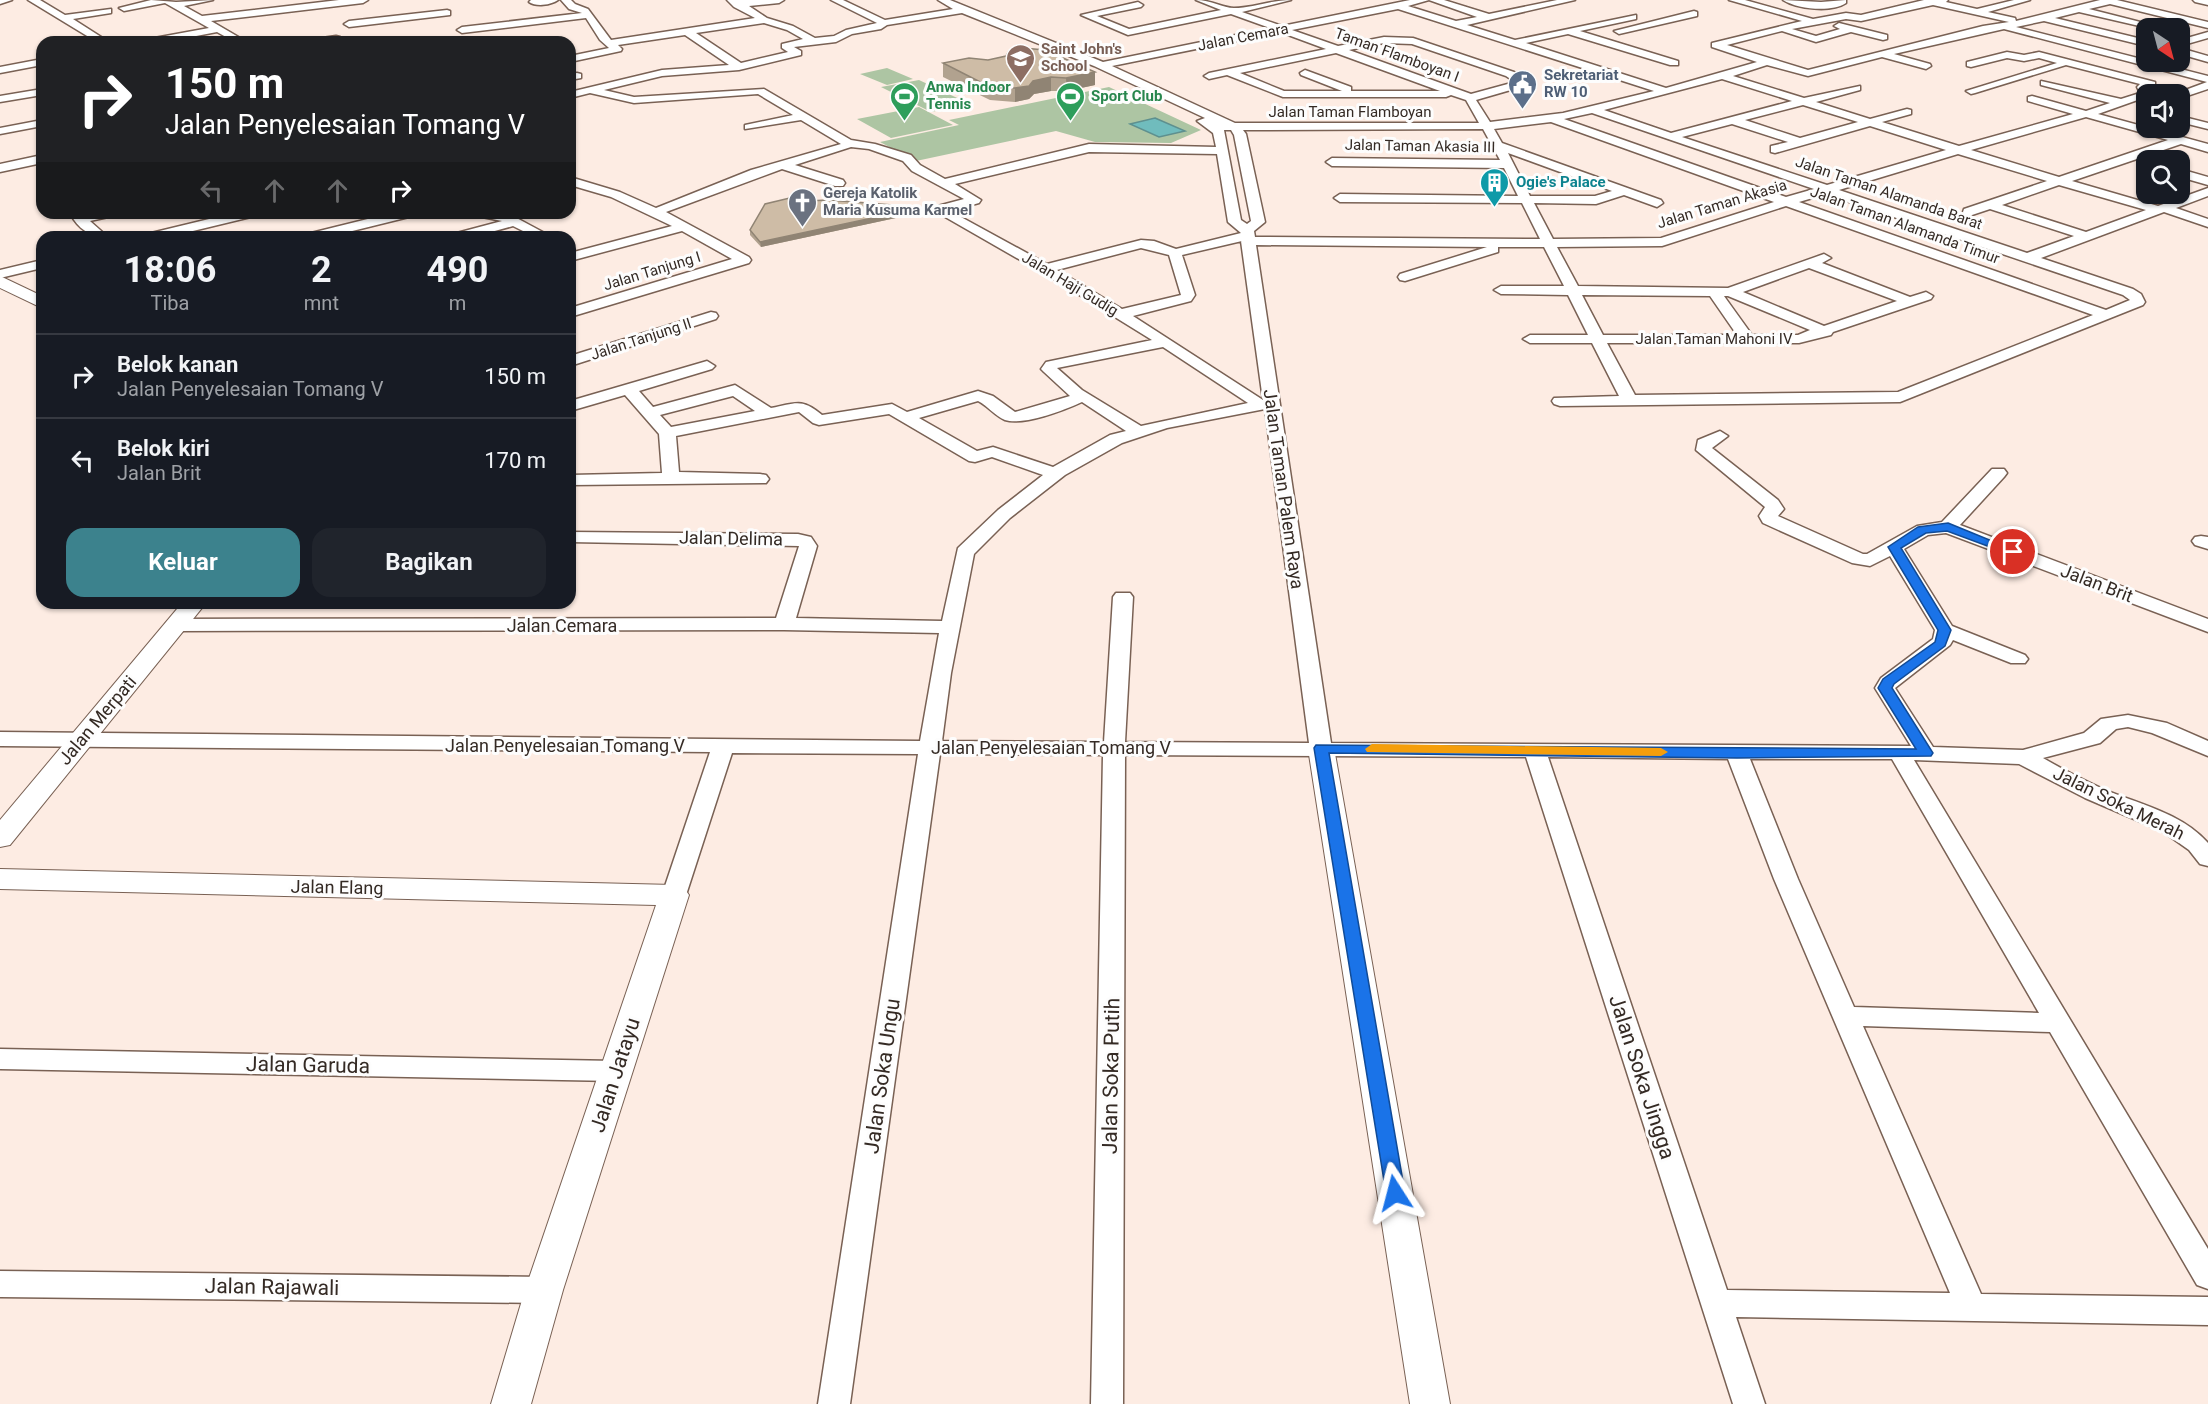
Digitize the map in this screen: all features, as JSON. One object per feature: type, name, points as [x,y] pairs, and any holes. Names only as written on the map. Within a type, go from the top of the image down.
[{"type":"street","points":[[0,1],[7,0]]},
{"type":"street","points":[[33,0],[94,36]]},
{"type":"street","points":[[124,8],[208,0]]},
{"type":"street","points":[[201,19],[363,0]]},
{"type":"street","points":[[443,0],[447,13],[466,36]]},
{"type":"street","points":[[534,3],[553,0]]},
{"type":"street","points":[[566,0],[572,8],[580,7],[589,15],[597,32],[617,49],[576,58]]},
{"type":"street","points":[[734,3],[779,0]]},
{"type":"street","points":[[836,0],[884,24]]},
{"type":"street","points":[[943,0],[966,12],[989,18],[1101,65],[1235,128]]},
{"type":"street","name":"Taman Flamboyan I","points":[[1201,0],[1466,96],[1498,145],[1629,400]]},
{"type":"street","points":[[1381,0],[1666,91]]},
{"type":"street","name":"Jalan Cemara","points":[[1086,68],[1424,0]]},
{"type":"street","points":[[1434,0],[1488,17]]},
{"type":"street","points":[[1456,24],[1570,0]]},
{"type":"street","points":[[1734,0],[1883,37]]},
{"type":"street","points":[[1788,0],[1829,5],[1841,3],[1841,0]]},
{"type":"street","points":[[2131,6],[2159,0]]},
{"type":"street","points":[[2198,0],[2208,2]]},
{"type":"street","points":[[1138,5],[1086,15],[1128,32],[1285,1]]},
{"type":"street","points":[[2024,23],[1934,1],[1868,17],[1846,16],[1780,28],[1716,45],[1808,73],[1983,30],[2024,23],[2042,12],[2065,12],[2108,1],[2180,18]]},
{"type":"street","points":[[1977,12],[2024,1]]},
{"type":"street","points":[[169,2],[231,36]]},
{"type":"street","points":[[734,3],[764,20],[790,28],[815,42]]},
{"type":"street","points":[[1900,8],[1931,16]]},
{"type":"street","points":[[2077,9],[2136,23]]},
{"type":"street","points":[[63,18],[108,10]]},
{"type":"street","points":[[576,94],[671,72],[698,72],[739,67],[798,53],[785,45],[842,37],[849,32],[879,27],[884,24],[966,12]]},
{"type":"street","points":[[966,12],[965,16],[1214,127]]},
{"type":"street","points":[[2042,12],[2136,40]]},
{"type":"street","points":[[349,24],[447,13]]},
{"type":"street","points":[[1591,37],[1694,14]]},
{"type":"street","points":[[462,30],[589,15]]},
{"type":"street","points":[[2190,20],[2208,15]]},
{"type":"street","points":[[1513,43],[1633,17]]},
{"type":"street","points":[[609,43],[764,20]]},
{"type":"street","points":[[2190,20],[2208,25]]},
{"type":"street","points":[[1962,24],[1983,30]]},
{"type":"street","points":[[2001,26],[2208,79]]},
{"type":"street","points":[[1780,28],[1816,39],[1851,29]]},
{"type":"street","points":[[181,36],[219,29]]},
{"type":"street","points":[[1569,31],[1674,63]]},
{"type":"street","points":[[688,33],[739,67]]},
{"type":"street","points":[[1209,76],[1228,72],[1338,49],[1384,40],[1405,39],[1510,74],[1524,82],[1466,96],[1279,93],[1228,72]]},
{"type":"street","points":[[1652,56],[1671,51]]},
{"type":"street","points":[[1881,54],[1926,66]]},
{"type":"street","points":[[2190,54],[2208,58]]},
{"type":"street","points":[[1971,64],[2007,55],[2024,58],[2039,55],[2151,84]]},
{"type":"street","points":[[2129,58],[2136,56]]},
{"type":"street","points":[[1555,120],[1732,74],[1767,62]]},
{"type":"street","points":[[2,67],[36,63]]},
{"type":"street","points":[[1971,91],[2070,63]]},
{"type":"street","points":[[1305,73],[1358,93]]},
{"type":"street","points":[[1732,74],[1803,101],[1958,150],[2061,182],[2208,223]]},
{"type":"street","points":[[2078,74],[2136,89]]},
{"type":"street","points":[[576,78],[593,90],[634,100],[760,91],[806,116],[848,143],[871,146],[907,158],[916,168],[943,183],[1089,148],[1222,151]]},
{"type":"street","points":[[1279,93],[1329,82]]},
{"type":"street","points":[[2045,83],[2136,106]]},
{"type":"street","points":[[1671,136],[1856,88]]},
{"type":"street","points":[[2190,92],[2206,88]]},
{"type":"street","points":[[0,99],[36,93]]},
{"type":"street","name":"Jalan Taman Akasia","points":[[1175,253],[1248,235],[1510,243],[1662,242],[1826,189],[2136,98]]},
{"type":"street","points":[[2032,99],[2208,148]]},
{"type":"street","name":"Jalan Taman Alamanda Barat","points":[[1593,110],[2136,297],[2138,302],[2107,315]]},
{"type":"street","points":[[1775,149],[1907,112]]},
{"type":"street","points":[[749,127],[806,116]]},
{"type":"street","name":"Jalan Taman Flamboyan","points":[[1214,127],[1486,126],[1555,120]]},
{"type":"street","name":"Jalan Taman Alamanda Timur","points":[[1555,120],[2107,315]]},
{"type":"street","points":[[1733,120],[1800,142]]},
{"type":"street","points":[[2190,121],[2208,126]]},
{"type":"street","points":[[0,131],[36,124]]},
{"type":"street","name":"Jalan Taman Palem Raya","points":[[1214,127],[1219,132],[1236,222],[1248,235],[1264,404],[1322,748]]},
{"type":"street","name":"Jalan Taman Palem Raya","points":[[1235,128],[1240,134],[1258,222],[1248,235]]},
{"type":"street","points":[[1970,212],[2181,140]]},
{"type":"street","points":[[656,212],[782,165],[844,147],[848,143]]},
{"type":"street","points":[[1498,145],[1657,203]]},
{"type":"street","points":[[2129,158],[2136,160]]},
{"type":"street","points":[[0,168],[36,160]]},
{"type":"street","name":"Jalan Taman Akasia III","points":[[1332,162],[1361,167],[1507,164]]},
{"type":"street","points":[[782,165],[839,183]]},
{"type":"street","points":[[2190,175],[2208,181]]},
{"type":"street","points":[[576,182],[606,190],[656,212],[682,227]]},
{"type":"street","name":"Jalan Haji Gudig","points":[[943,183],[975,200],[939,210],[990,237],[1167,342],[1264,404]]},
{"type":"street","points":[[1230,186],[1249,186]]},
{"type":"street","points":[[1340,198],[1369,194],[1526,200],[1596,200],[1624,191]]},
{"type":"street","points":[[2027,258],[2208,192]]},
{"type":"street","points":[[1990,205],[2086,236]]},
{"type":"street","points":[[81,219],[94,231]]},
{"type":"street","points":[[176,231],[226,219]]},
{"type":"street","points":[[336,231],[384,219]]},
{"type":"street","points":[[504,219],[532,231]]},
{"type":"street","points":[[481,231],[515,222]]},
{"type":"street","points":[[576,254],[682,227]]},
{"type":"street","name":"Jalan Tanjung I","points":[[576,311],[744,260],[682,227]]},
{"type":"street","points":[[1044,269],[1149,243],[1175,253],[1188,295],[1186,298],[1120,314]]},
{"type":"street","points":[[1405,277],[1510,243]]},
{"type":"street","points":[[1500,290],[1730,292],[1824,258]]},
{"type":"street","points":[[1809,263],[1909,301]]},
{"type":"street","points":[[0,274],[36,265]]},
{"type":"street","points":[[0,281],[36,300]]},
{"type":"street","points":[[1714,292],[1748,339]]},
{"type":"street","points":[[1730,292],[1826,332]]},
{"type":"street","name":"Jalan Taman Mahoni IV","points":[[1530,339],[1799,339],[1826,332],[1926,296]]},
{"type":"street","points":[[1560,401],[1900,397],[2107,315]]},
{"type":"street","name":"Jalan Tanjung II","points":[[576,359],[711,316]]},
{"type":"street","points":[[1138,431],[1080,394],[1049,366],[1167,342]]},
{"type":"street","points":[[576,404],[707,366]]},
{"type":"street","points":[[628,388],[667,433],[669,477]]},
{"type":"street","points":[[651,413],[735,390],[767,412]]},
{"type":"street","points":[[906,417],[978,396],[987,398],[1007,415],[1015,417],[1075,400],[1080,394]]},
{"type":"street","points":[[667,433],[803,406],[819,420],[892,408],[942,440],[975,457],[991,452],[1055,474],[1092,451],[1138,431],[1264,404]]},
{"type":"street","points":[[1720,436],[1704,444],[1704,450],[1772,504],[1775,509],[1768,516],[1769,519],[1859,559],[1870,560],[1923,530],[1948,527],[1998,473]]},
{"type":"street","name":"Jalan Soka Ungu","points":[[834,1404],[930,747],[949,627],[966,552],[1004,514],[1055,474]]},
{"type":"street","points":[[576,480],[669,477],[760,479]]},
{"type":"street","name":"Jalan Brit","points":[[1948,527],[2208,626]]},
{"type":"street","name":"Jalan Delima","points":[[576,537],[798,539],[805,541],[808,546],[784,624]]},
{"type":"street","points":[[1894,547],[1945,630],[2018,659]]},
{"type":"street","name":"Jalan Soka Putih","points":[[1107,1404],[1114,748],[1123,597]]},
{"type":"street","name":"Jalan Merpati","points":[[0,838],[189,609]]},
{"type":"street","name":"Jalan Cemara","points":[[176,625],[784,624],[949,627]]},
{"type":"street","points":[[1926,753],[1885,688],[1888,682],[1940,643],[1945,630]]},
{"type":"street","points":[[2023,757],[2092,738],[2109,724],[2128,721],[2159,728],[2208,749]]},
{"type":"street","name":"Jalan Penyelesaian Tomang V","points":[[0,738],[79,741],[1926,753],[2023,757]]},
{"type":"street","name":"Jalan Jatayu","points":[[511,1404],[544,1290],[723,746]]},
{"type":"street","points":[[1322,748],[1430,1404]]},
{"type":"street","name":"Jalan Soka Jingga","points":[[1535,750],[1749,1404]]},
{"type":"street","points":[[1737,753],[1786,879],[1971,1307]]},
{"type":"street","points":[[1899,753],[2208,1276]]},
{"type":"street","name":"Jalan Soka Merah","points":[[2023,757],[2093,793],[2180,830],[2197,842],[2208,858]]},
{"type":"street","name":"Jalan Elang","points":[[0,879],[674,895]]},
{"type":"street","points":[[1845,1016],[2058,1023]]},
{"type":"street","name":"Jalan Garuda","points":[[0,1059],[616,1071]]},
{"type":"street","name":"Jalan Rajawali","points":[[0,1284],[544,1290]]},
{"type":"street","points":[[1716,1304],[2208,1311]]},
{"type":"green space","points":[[887,68],[913,79],[887,85],[860,74]]},
{"type":"green space","points":[[919,80],[970,104],[931,112],[881,87]]},
{"type":"green space","name":"Sport Club","points":[[1109,87],[1201,130],[1171,143],[1095,142],[1056,131],[916,161],[880,142],[959,125],[949,120]]},
{"type":"green space","name":"Anwa Indoor Tennis","points":[[919,107],[953,125],[891,138],[857,119]]},
{"type":"water","points":[[1155,118],[1185,131],[1159,137],[1130,124]]},
{"type":"building","points":[[1023,48],[1045,50],[1095,72],[1066,78],[1051,77],[1033,81],[1029,86],[1015,88],[990,87],[943,63],[969,58],[988,60],[1006,56],[1009,51]]},
{"type":"building","name":"Gereja Katolik Maria Kusuma Karmel","points":[[798,196],[807,201],[828,200],[905,206],[905,211],[760,242],[750,230],[765,204]]},
{"type":"slow traffic","points":[[1372,749],[1661,752]]},
{"type":"place","name":"Saint John's School","points":[[1020,84]]},
{"type":"place","name":"Sekretariat RW 10","points":[[1523,110]]},
{"type":"place","name":"Anwa Indoor Tennis","points":[[905,122]]},
{"type":"place","name":"Sport Club","points":[[1070,122]]},
{"type":"place","name":"Ogie's Palace","points":[[1495,208]]},
{"type":"place","name":"Gereja Katolik Maria Kusuma Karmel","points":[[802,228]]},
{"type":"route","points":[[1395,1193],[1322,748],[1926,753],[1885,688],[1888,682],[1940,643],[1945,630],[1894,547],[1923,530],[1948,527],[2013,552]]}]
